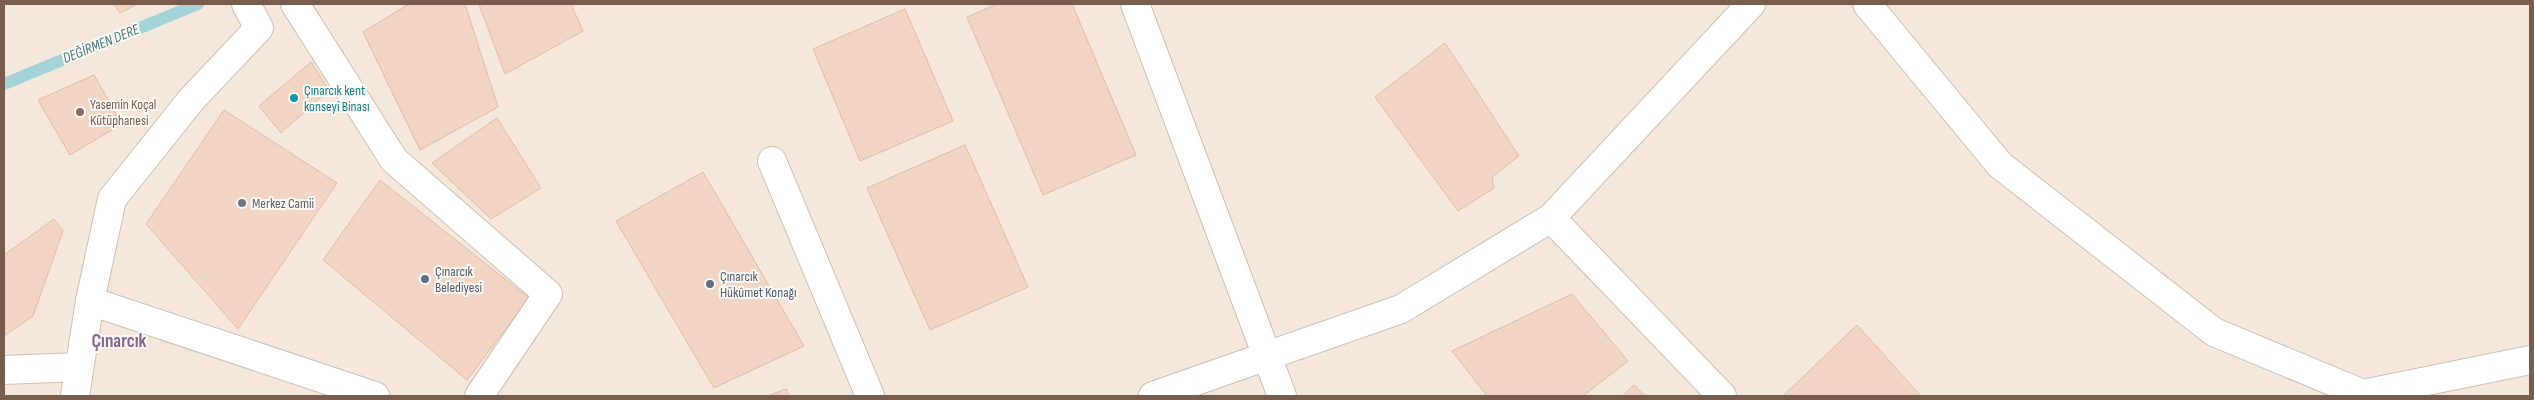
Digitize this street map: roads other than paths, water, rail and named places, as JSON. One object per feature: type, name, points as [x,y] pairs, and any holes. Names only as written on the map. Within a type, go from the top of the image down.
[{"type":"street","points":[[246,4],[259,28]]},
{"type":"street","points":[[75,396],[90,301],[112,199],[190,100],[259,28],[289,4]]},
{"type":"street","points":[[295,4],[394,160],[548,294],[479,396]]},
{"type":"street","points":[[1135,4],[1282,396]]},
{"type":"street","points":[[1153,396],[1401,309],[1551,218],[1750,4]]},
{"type":"street","points":[[1867,4],[2000,165],[2214,332],[2363,396],[2530,360]]},
{"type":"street","points":[[772,162],[870,396]]},
{"type":"street","points":[[1551,218],[1722,396]]},
{"type":"street","points":[[90,301],[374,396]]},
{"type":"street","points":[[4,370],[79,367]]},
{"type":"waterway","name":"DEĞİRMEN DERE","points":[[4,84],[198,4]]},
{"type":"place","name":"Çınarcık kent konseyi Binası","points":[[294,98]]},
{"type":"place","name":"Yasemin Koçal Kütüphanesi","points":[[80,112]]},
{"type":"place","name":"Merkez Camii","points":[[242,203]]},
{"type":"place","name":"Çınarcık Belediyesi","points":[[425,279]]},
{"type":"place","name":"Çınarcık Hükûmet Konağı","points":[[710,284]]},
{"type":"district","name":"Çınarcık","points":[[119,341]]}]
